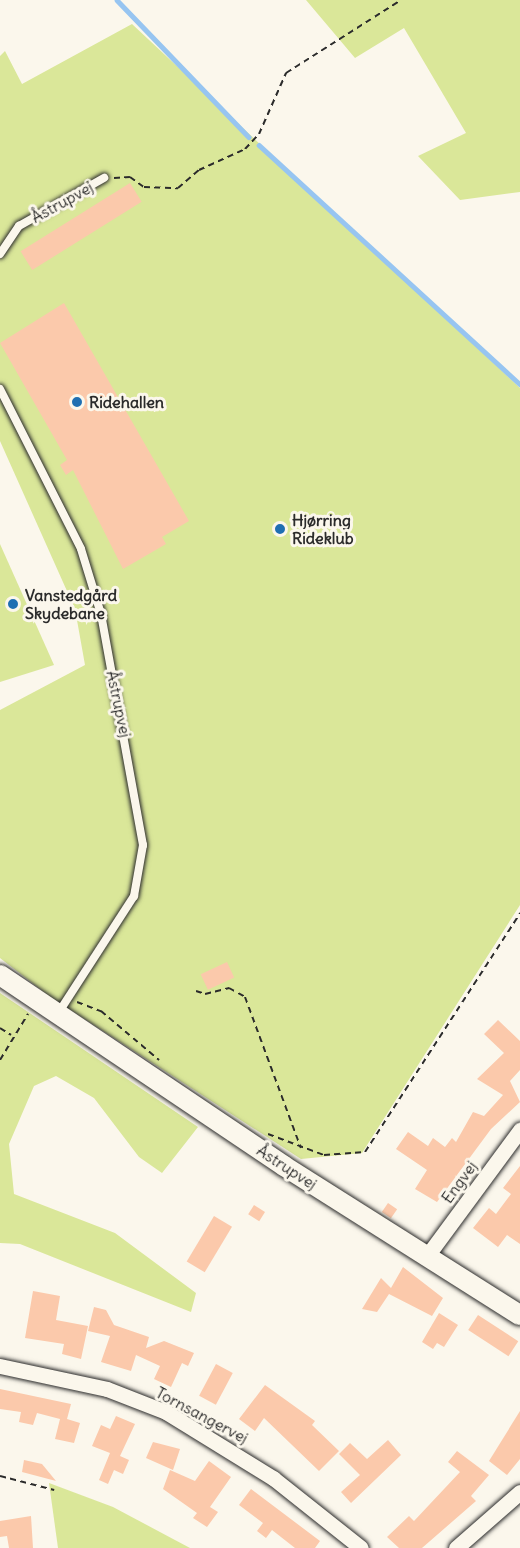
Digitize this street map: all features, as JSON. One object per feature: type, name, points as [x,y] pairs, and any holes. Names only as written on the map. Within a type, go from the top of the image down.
[{"type":"street","name":"Åstrupvej","points":[[0,975],[56,1016],[520,1315]]},
{"type":"street","name":"Engvej","points":[[427,1256],[520,1130]]},
{"type":"street","name":"Tornsangervej","points":[[0,1366],[107,1389],[166,1412],[265,1472],[361,1548]]},
{"type":"street","points":[[456,1548],[520,1492]]},
{"type":"lane","name":"Åstrupvej","points":[[0,254],[19,226],[104,178]]},
{"type":"lane","name":"Åstrupvej","points":[[0,389],[81,549],[101,614],[138,799],[143,844],[134,896],[56,1016]]},
{"type":"path","points":[[104,178],[130,177],[144,187],[178,188],[199,170],[245,149],[259,134],[286,73],[401,0]]},
{"type":"path","points":[[262,1131],[324,1155],[365,1152],[520,913]]},
{"type":"path","points":[[196,991],[205,994],[229,988],[245,998],[301,1148]]},
{"type":"path","points":[[69,998],[101,1011],[161,1062]]},
{"type":"path","points":[[0,1060],[11,1035],[37,1003]]},
{"type":"path","points":[[0,1028],[11,1035]]},
{"type":"path","points":[[0,1476],[54,1490]]},
{"type":"green space","points":[[306,0],[520,0],[520,192],[460,200],[418,156],[466,133],[404,28],[355,58]]},
{"type":"green space","name":"Hjørring Rideklub","points":[[132,24],[520,388],[520,905],[362,1153],[301,1159],[49,996],[0,958],[0,710],[85,665],[75,609],[0,441],[0,56],[5,51],[22,84]]},
{"type":"green space","name":"Vanstedgård Skydebane","points":[[0,544],[54,665],[0,682]]},
{"type":"green space","points":[[0,993],[198,1127],[162,1173],[139,1157],[94,1098],[56,1076],[34,1086],[9,1144],[14,1194],[115,1233],[196,1293],[191,1312],[20,1244],[0,1243]]},
{"type":"green space","points":[[49,1483],[113,1507],[190,1548],[58,1548]]},
{"type":"building","points":[[130,183],[142,202],[32,270],[21,251]]},
{"type":"building","name":"Ridehallen","points":[[64,303],[189,521],[162,537],[166,544],[123,569],[73,470],[66,475],[60,465],[67,460],[0,343]]},
{"type":"building","points":[[227,962],[234,977],[208,990],[201,974]]},
{"type":"building","points":[[498,1020],[520,1041],[520,1070],[510,1081],[520,1102],[491,1129],[437,1202],[415,1189],[427,1170],[396,1149],[408,1132],[428,1146],[433,1138],[445,1147],[452,1138],[456,1142],[473,1112],[484,1116],[503,1095],[477,1079],[504,1053],[484,1034]]},
{"type":"building","points":[[520,1166],[520,1244],[507,1235],[498,1247],[473,1228],[489,1208],[496,1214],[511,1194],[503,1188]]},
{"type":"building","points":[[388,1203],[397,1209],[391,1218],[382,1212]]},
{"type":"building","points":[[254,1205],[265,1212],[259,1221],[248,1214]]},
{"type":"building","points":[[214,1216],[232,1227],[205,1272],[187,1261]]},
{"type":"building","points":[[403,1267],[443,1298],[432,1316],[389,1294],[377,1312],[362,1309],[381,1278],[391,1288]]},
{"type":"building","points":[[33,1291],[60,1296],[56,1320],[88,1326],[81,1359],[62,1354],[64,1344],[25,1338]]},
{"type":"building","points":[[94,1307],[106,1310],[114,1325],[149,1337],[146,1348],[164,1341],[194,1353],[188,1366],[182,1363],[171,1387],[154,1379],[160,1366],[136,1355],[131,1371],[101,1362],[110,1336],[88,1331]]},
{"type":"building","points":[[439,1313],[458,1325],[444,1347],[437,1343],[433,1349],[422,1342]]},
{"type":"building","points":[[478,1315],[518,1341],[508,1356],[468,1330]]},
{"type":"building","points":[[216,1364],[233,1373],[216,1405],[199,1396]]},
{"type":"building","points":[[265,1385],[315,1421],[312,1425],[339,1451],[319,1471],[264,1418],[255,1431],[239,1419]]},
{"type":"building","points":[[0,1389],[71,1404],[67,1419],[80,1423],[74,1443],[55,1439],[60,1419],[37,1413],[33,1425],[19,1422],[21,1412],[0,1409]]},
{"type":"building","points":[[520,1411],[520,1459],[507,1475],[489,1461]]},
{"type":"building","points":[[116,1416],[135,1424],[120,1456],[129,1460],[123,1474],[114,1470],[108,1484],[99,1480],[110,1453],[92,1446],[101,1425],[110,1429]]},
{"type":"building","points":[[388,1440],[401,1455],[351,1503],[341,1492],[360,1475],[339,1454],[350,1443],[367,1459]]},
{"type":"building","points":[[153,1442],[180,1449],[173,1470],[146,1458]]},
{"type":"building","points":[[457,1451],[489,1475],[471,1496],[476,1501],[422,1548],[399,1548],[387,1537],[409,1516],[414,1521],[460,1472],[448,1462]]},
{"type":"building","points":[[24,1460],[42,1464],[56,1481],[22,1472]]},
{"type":"building","points":[[209,1461],[231,1477],[210,1507],[218,1512],[207,1527],[193,1518],[197,1513],[163,1489],[170,1470],[195,1481]]},
{"type":"building","points":[[251,1489],[320,1541],[315,1548],[295,1548],[272,1530],[266,1538],[257,1531],[263,1523],[239,1505]]},
{"type":"building","points":[[31,1516],[33,1548],[9,1548],[7,1536],[0,1537],[0,1521]]},
{"type":"waterway","points":[[117,0],[249,137]]},
{"type":"waterway","points":[[259,145],[520,384]]},
{"type":"place","name":"Ridehallen","points":[[77,402]]},
{"type":"place","name":"Hjørring Rideklub","points":[[280,529]]},
{"type":"place","name":"Vanstedgård Skydebane","points":[[13,604]]}]
